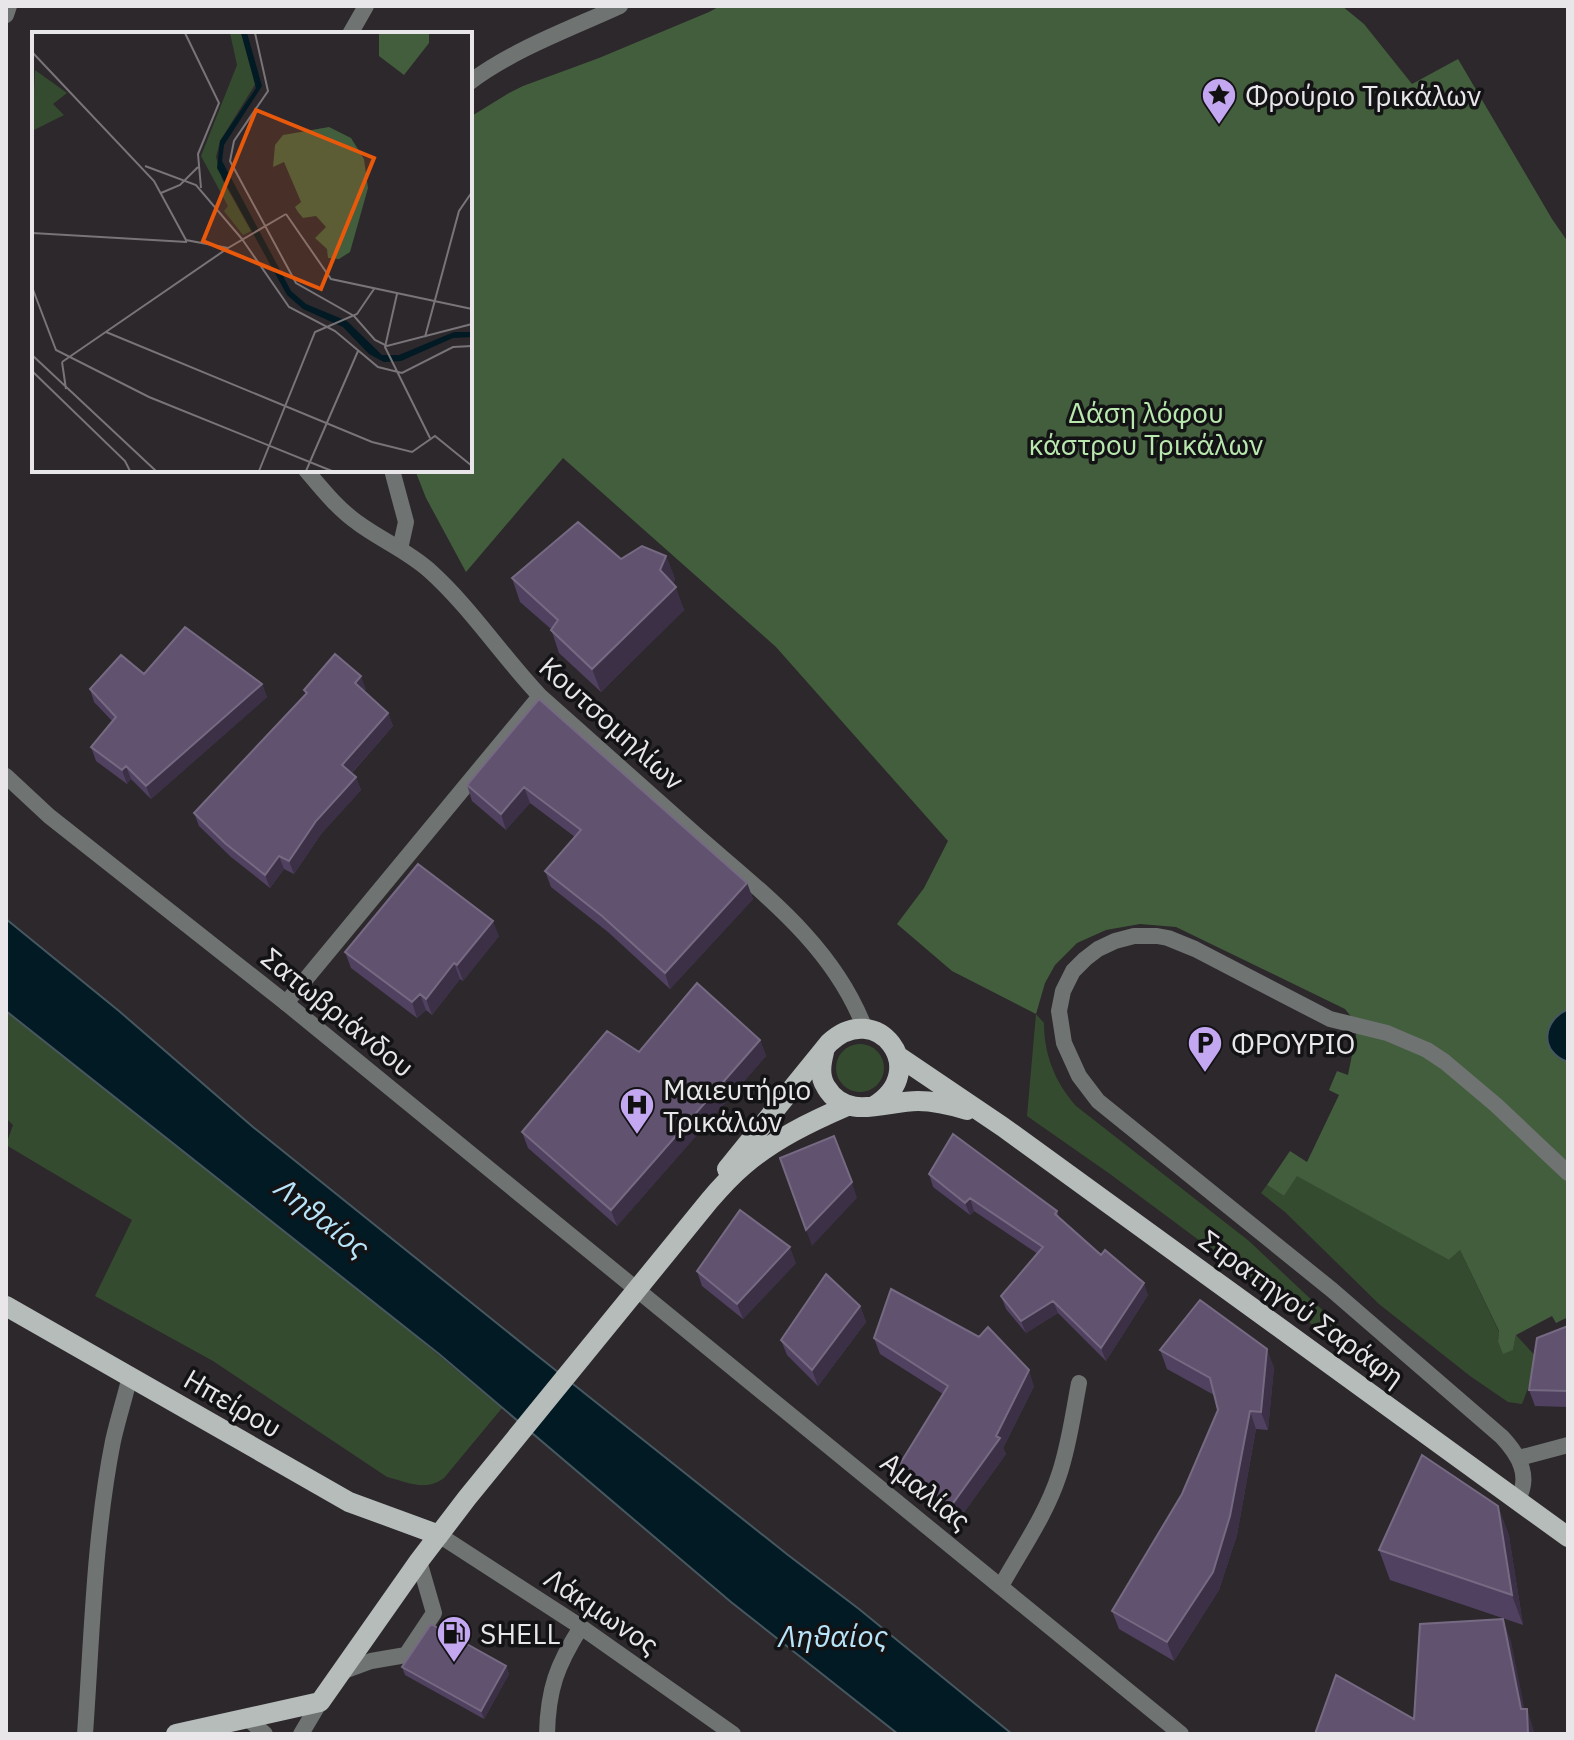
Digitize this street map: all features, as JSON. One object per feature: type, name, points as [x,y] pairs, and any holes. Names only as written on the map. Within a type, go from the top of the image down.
[{"type":"main road","points":[[709,1201],[733,1160],[825,1049],[834,1039],[858,1028],[883,1036],[893,1045],[898,1056],[900,1071],[896,1086],[887,1098],[874,1106]]},
{"type":"main road","points":[[825,1049],[820,1065],[823,1082],[832,1097],[847,1106],[860,1108],[919,1101],[942,1103],[1003,1127]]},
{"type":"main road","points":[[898,1056],[1003,1127]]},
{"type":"main road","points":[[176,1734],[320,1702],[467,1498],[709,1201],[760,1152],[800,1127],[847,1106]]},
{"type":"main road","name":"Στρατηγού Σαράφη","points":[[1003,1127],[1568,1537]]},
{"type":"main road","name":"Ηπείρου","points":[[6,1306],[349,1502],[439,1535]]},
{"type":"street","points":[[6,15],[9,6]]},
{"type":"street","points":[[472,81],[516,54],[620,6]]},
{"type":"street","points":[[351,32],[364,7]]},
{"type":"street","name":"Κουτσομηλίων","points":[[308,472],[355,521],[415,559],[445,585],[540,696],[802,931],[835,970],[856,1005],[865,1029]]},
{"type":"street","points":[[393,472],[406,522],[400,549]]},
{"type":"street","points":[[286,1003],[540,696]]},
{"type":"street","name":"Σατωβριάνδου","points":[[6,776],[49,816],[286,1003],[638,1289]]},
{"type":"street","points":[[1518,1499],[1524,1482],[1519,1458],[1502,1437],[1356,1311],[1098,1101],[1086,1087],[1066,1050],[1059,1020],[1063,991],[1078,966],[1105,945],[1134,936],[1168,938],[1330,1019],[1387,1033],[1427,1050],[1496,1105],[1568,1173]]},
{"type":"street","name":"Αμαλίας","points":[[638,1289],[1181,1734]]},
{"type":"street","points":[[85,1734],[102,1517],[114,1439],[130,1376]]},
{"type":"street","points":[[1001,1586],[1059,1475],[1079,1383]]},
{"type":"street","points":[[1519,1458],[1568,1445]]},
{"type":"street","name":"Λάκμωνος","points":[[439,1535],[581,1627],[733,1734]]},
{"type":"street","points":[[341,1672],[371,1661],[406,1655],[434,1613],[419,1561]]},
{"type":"street","points":[[547,1734],[552,1685],[561,1661],[581,1627]]},
{"type":"street","points":[[301,1734],[320,1702]]},
{"type":"street","points":[[247,1718],[265,1734]]},
{"type":"green space","name":"Δάση λόφου κάστρου Τρικάλων","points":[[720,6],[1342,6],[1364,24],[1412,84],[1458,59],[1568,242],[1568,1317],[1556,1323],[1552,1316],[1516,1335],[1513,1350],[1503,1354],[1498,1342],[1499,1331],[1460,1250],[1449,1260],[1297,1176],[1284,1196],[1267,1185],[1290,1151],[1307,1162],[1339,1095],[1329,1090],[1337,1071],[1348,1075],[1358,1025],[1345,1009],[1176,927],[1140,924],[1106,930],[1077,943],[1055,965],[1045,983],[1036,1014],[952,971],[897,924],[924,888],[948,841],[776,647],[563,458],[466,572],[426,498],[416,472],[472,472],[472,116],[523,86]]},
{"type":"green space","points":[[6,1011],[384,1310],[502,1408],[444,1478],[423,1485],[387,1477],[213,1361],[95,1296],[132,1220],[6,1145],[13,1125],[6,1118]]},
{"type":"green space","points":[[1036,1014],[1044,1023],[1052,1068],[1076,1106],[1249,1241],[1368,1353],[1370,1364],[1027,1116]]},
{"type":"green space","points":[[860,1044],[877,1051],[884,1068],[877,1085],[860,1092],[843,1085],[836,1068],[843,1051]]},
{"type":"green space","points":[[1297,1175],[1449,1260],[1460,1250],[1499,1332],[1498,1342],[1503,1353],[1513,1350],[1516,1335],[1539,1360],[1522,1404],[1508,1402],[1470,1376],[1379,1304],[1285,1212],[1261,1193],[1267,1185],[1284,1196]]},
{"type":"water","name":"Ληθαίος","points":[[6,919],[119,1011],[253,1127],[1012,1734],[898,1734],[731,1602],[439,1354],[6,1011]]},
{"type":"water","points":[[1568,1009],[1568,1062],[1552,1051],[1547,1036],[1553,1021]]},
{"type":"building","points":[[578,522],[621,559],[642,546],[666,556],[660,570],[676,587],[592,669],[551,630],[558,620],[512,578]]},
{"type":"building","points":[[185,627],[262,684],[146,786],[126,766],[122,770],[91,747],[116,717],[90,689],[121,655],[144,674]]},
{"type":"building","points":[[335,654],[361,676],[355,683],[388,713],[342,765],[356,777],[316,821],[289,861],[279,856],[265,875],[194,813],[307,693],[304,690]]},
{"type":"building","points":[[539,699],[747,883],[665,973],[602,916],[545,871],[581,830],[524,787],[501,814],[467,785]]},
{"type":"building","points":[[418,864],[493,921],[426,999],[420,994],[412,1002],[345,952]]},
{"type":"building","points":[[697,983],[760,1040],[611,1210],[522,1132],[607,1031],[639,1052]]},
{"type":"building","points":[[953,1134],[1057,1211],[1055,1214],[1101,1255],[1105,1250],[1144,1283],[1101,1348],[1053,1301],[1021,1321],[1001,1296],[1043,1247],[970,1198],[965,1203],[929,1174]]},
{"type":"building","points":[[834,1136],[852,1182],[806,1230],[780,1158]]},
{"type":"building","points":[[740,1210],[790,1247],[737,1304],[697,1271]]},
{"type":"building","points":[[826,1274],[860,1306],[812,1370],[781,1340]]},
{"type":"building","points":[[891,1289],[979,1337],[988,1327],[1029,1370],[996,1436],[1000,1438],[951,1506],[898,1467],[948,1386],[874,1338]]},
{"type":"building","points":[[1200,1300],[1267,1349],[1261,1412],[1250,1411],[1230,1516],[1213,1572],[1167,1642],[1112,1611],[1182,1494],[1218,1410],[1210,1378],[1160,1350]]},
{"type":"building","points":[[1568,1326],[1568,1391],[1529,1390],[1537,1338]]},
{"type":"building","points":[[1422,1455],[1498,1506],[1512,1595],[1379,1550]]},
{"type":"building","points":[[1503,1619],[1521,1709],[1527,1709],[1528,1734],[1315,1734],[1336,1675],[1414,1719],[1420,1624]]},
{"type":"building","points":[[431,1624],[506,1666],[481,1711],[402,1667]]},
{"type":"place","name":"Φρούριο Τρικάλων","points":[[1219,126]]},
{"type":"place","name":"ΦΡΟΥΡΙΟ","points":[[1205,1074]]},
{"type":"place","name":"Μαιευτήριο Τρικάλων","points":[[637,1136]]},
{"type":"place","name":"SHELL","points":[[454,1664]]}]
